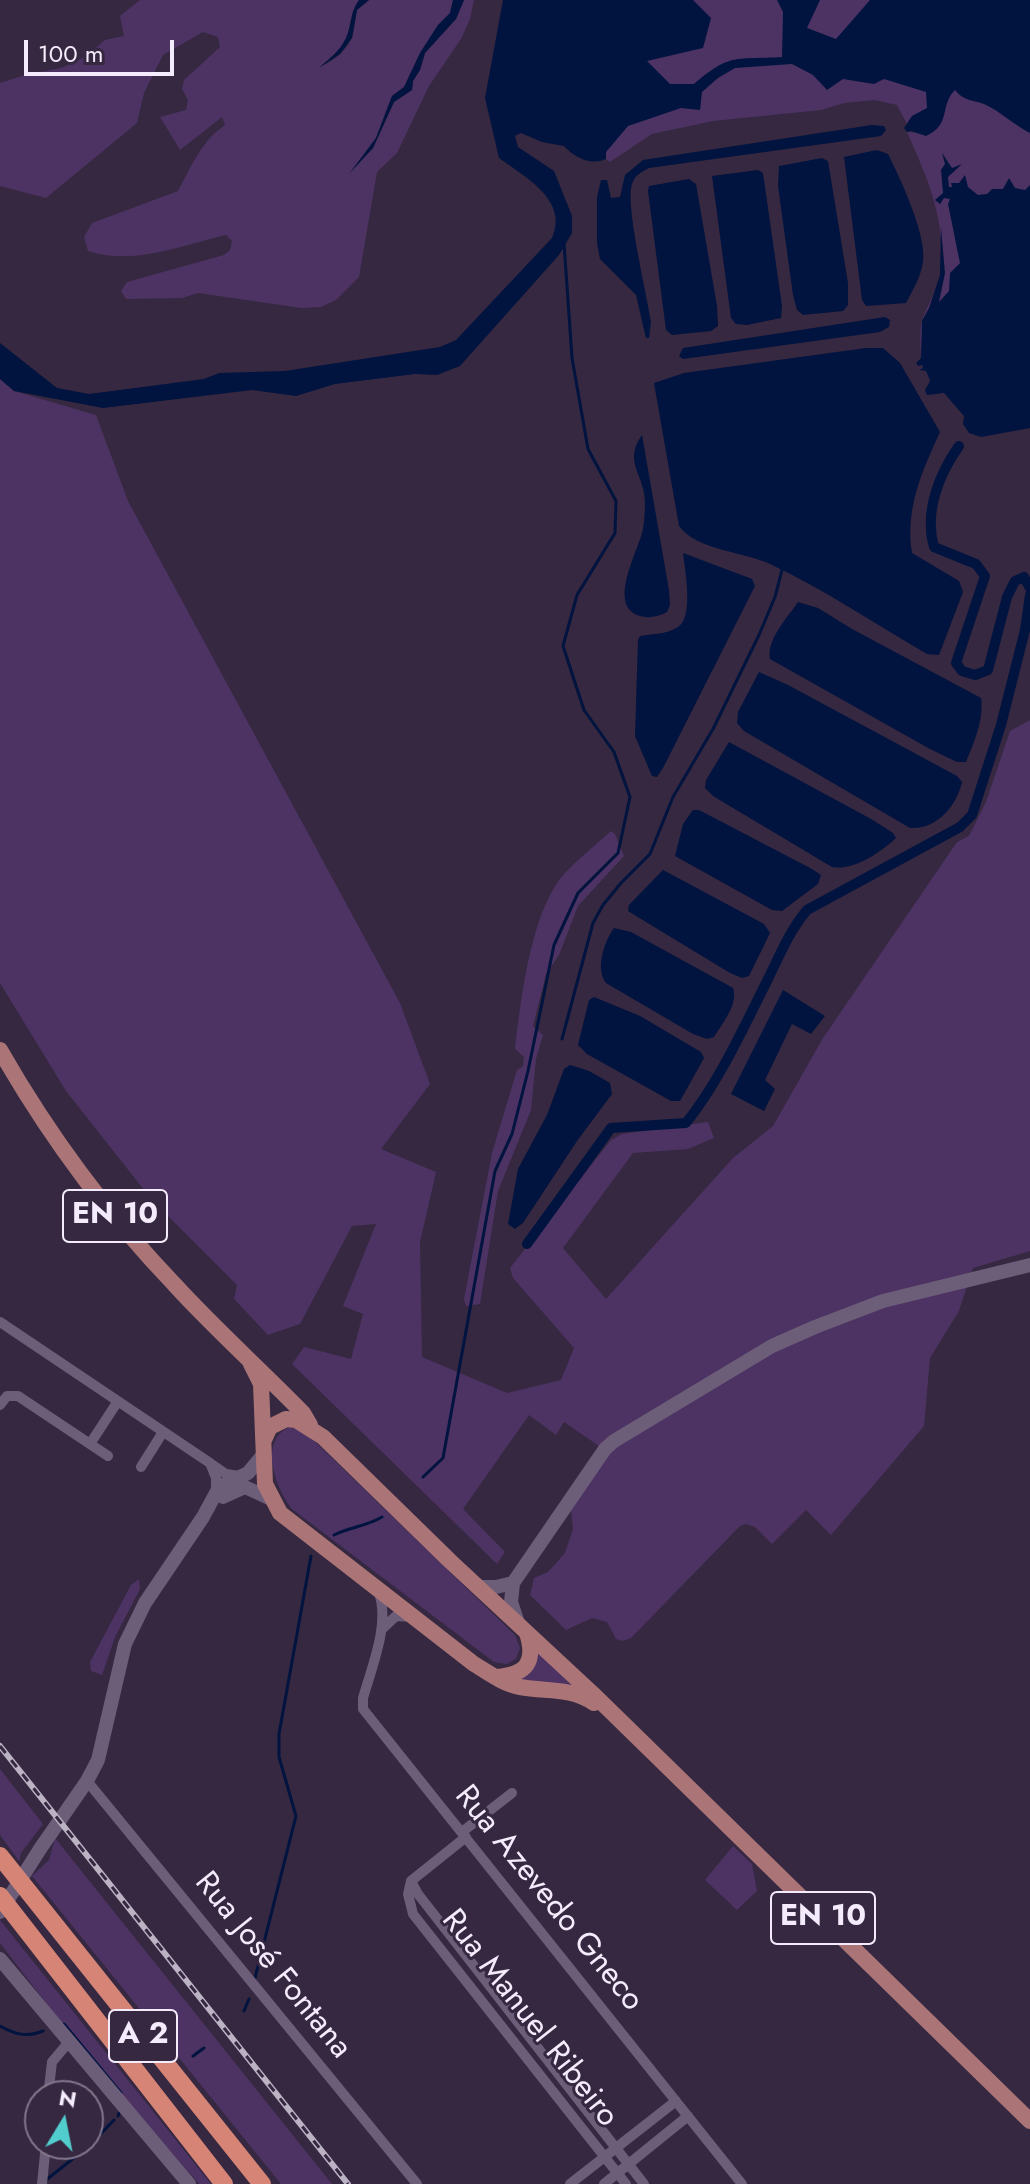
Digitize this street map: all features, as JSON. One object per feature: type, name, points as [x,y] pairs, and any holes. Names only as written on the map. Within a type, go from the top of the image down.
[{"type":"highway","name":"A 2","points":[[0,1856],[262,2184]]},
{"type":"highway","name":"A 2","points":[[3,1905],[224,2184]]},
{"type":"main road","name":"EN 10","points":[[0,1050],[48,1127],[120,1222],[172,1282],[303,1413],[311,1427],[614,1716],[1030,2121]]},
{"type":"main road","name":"EN 10","points":[[251,1364],[261,1384],[265,1484],[280,1513],[413,1617],[496,1677],[520,1687],[569,1691],[614,1716]]},
{"type":"main road","points":[[264,1448],[270,1427],[286,1419],[311,1427]]},
{"type":"main road","points":[[496,1677],[511,1676],[526,1666],[531,1646],[522,1629]]},
{"type":"street","points":[[522,1629],[512,1605],[513,1583],[605,1449],[772,1346],[815,1327],[883,1301],[1030,1265]]},
{"type":"street","points":[[0,1322],[226,1474],[241,1477]]},
{"type":"street","points":[[0,1405],[7,1396],[18,1396],[108,1456]]},
{"type":"street","points":[[90,1444],[118,1401]]},
{"type":"street","points":[[141,1467],[163,1432]]},
{"type":"street","points":[[3,1905],[98,1760],[125,1644],[145,1603],[216,1493],[225,1484],[248,1473],[264,1448]]},
{"type":"street","points":[[210,1463],[216,1478],[216,1493]]},
{"type":"street","points":[[203,1517],[226,1493],[245,1487],[271,1499]]},
{"type":"street","points":[[479,1587],[513,1583]]},
{"type":"street","name":"Rua Azevedo Gneco","points":[[378,1589],[383,1605],[380,1631],[363,1709],[742,2184]]},
{"type":"street","points":[[380,1631],[396,1616],[413,1617]]},
{"type":"street","name":"Rua José Fontana","points":[[87,1781],[417,2184]]},
{"type":"street","points":[[512,1793],[411,1881],[426,1905],[644,2184]]},
{"type":"street","name":"Rua Manuel Ribeiro","points":[[411,1881],[408,1894],[413,1914],[626,2184]]},
{"type":"street","points":[[0,1959],[189,2184]]},
{"type":"street","points":[[50,2080],[52,2062],[68,2043]]},
{"type":"street","points":[[570,2184],[676,2101]]},
{"type":"street","points":[[604,2184],[688,2116]]},
{"type":"street","points":[[42,2184],[44,2160]]},
{"type":"street","points":[[171,2164],[179,2184]]},
{"type":"shaded area","points":[[140,0],[359,0],[344,43],[322,65],[336,58],[347,46],[353,34],[357,10],[369,0],[453,0],[450,13],[420,53],[404,87],[392,96],[376,138],[356,165],[373,148],[394,102],[412,90],[425,53],[456,19],[464,0],[474,0],[461,39],[429,86],[397,153],[377,172],[359,277],[336,300],[321,307],[301,308],[198,293],[182,298],[126,299],[121,291],[127,282],[224,255],[230,250],[232,241],[226,235],[140,255],[105,255],[88,251],[84,237],[92,223],[178,191],[203,146],[225,125],[222,117],[180,150],[160,117],[186,110],[188,100],[182,89],[184,80],[220,47],[218,37],[203,32],[163,55],[144,93],[137,123],[46,198],[0,186],[0,83],[61,68],[85,57],[105,40],[124,36],[120,16]]},
{"type":"shaded area","points":[[667,0],[944,0],[927,109],[912,116],[907,124],[897,105],[874,100],[844,103],[821,110],[713,121],[652,134],[610,162],[606,159],[606,152]]},
{"type":"shaded area","points":[[1030,36],[1030,318],[930,381],[926,371],[919,370],[923,368],[922,365],[916,363],[921,358],[922,321],[940,275],[941,237],[934,201],[907,132],[917,133],[944,77]]},
{"type":"shaded area","points":[[0,379],[14,391],[96,415],[128,501],[400,1003],[430,1084],[381,1149],[436,1172],[420,1242],[422,1357],[507,1393],[561,1380],[574,1348],[513,1278],[510,1268],[611,1140],[622,1134],[708,1122],[714,1138],[688,1149],[633,1153],[563,1248],[606,1299],[733,1158],[773,1126],[823,1038],[957,842],[969,836],[986,802],[1010,731],[1030,720],[1030,1251],[973,1268],[959,1311],[930,1358],[924,1426],[831,1535],[806,1510],[772,1544],[755,1527],[740,1526],[631,1638],[623,1641],[616,1639],[607,1622],[592,1618],[566,1630],[530,1595],[534,1578],[548,1572],[565,1553],[573,1529],[571,1510],[599,1446],[564,1422],[556,1435],[529,1415],[463,1509],[505,1552],[497,1564],[292,1364],[304,1347],[351,1359],[363,1314],[343,1306],[376,1224],[352,1226],[300,1324],[268,1335],[234,1299],[237,1285],[152,1200],[66,1091],[0,983]]},
{"type":"shaded area","points":[[611,831],[624,856],[578,906],[559,955],[546,974],[533,1026],[543,1035],[536,1059],[531,1110],[498,1191],[480,1304],[466,1306],[464,1299],[492,1153],[517,1070],[523,1066],[524,1057],[515,1049],[524,981],[536,932],[553,889],[565,873]]},
{"type":"shaded area","points":[[289,1427],[303,1430],[515,1635],[520,1648],[516,1659],[507,1664],[494,1662],[292,1509],[276,1478],[272,1454],[274,1443]]},
{"type":"shaded area","points":[[139,1579],[140,1589],[115,1637],[102,1675],[91,1671],[90,1662],[131,1585]]},
{"type":"shaded area","points":[[536,1648],[578,1688],[517,1681]]},
{"type":"shaded area","points":[[0,1769],[43,1824],[21,1853],[19,1861],[0,1835]]},
{"type":"shaded area","points":[[55,1838],[332,2184],[281,2184],[32,1876],[49,1860]]},
{"type":"shaded area","points":[[733,1846],[752,1864],[757,1891],[737,1910],[705,1880]]},
{"type":"shaded area","points":[[0,1920],[211,2184],[199,2184],[79,2046],[0,1943]]},
{"type":"water","points":[[359,0],[369,0],[357,10],[352,38],[340,54],[319,68],[344,43]]},
{"type":"water","points":[[453,0],[464,0],[456,19],[425,53],[412,90],[394,102],[373,148],[349,174],[376,138],[392,96],[404,87],[420,53],[450,13]]},
{"type":"water","points":[[503,0],[693,0],[711,18],[703,48],[647,61],[670,84],[694,84],[726,62],[782,57],[783,12],[777,0],[820,0],[807,28],[836,39],[870,0],[1030,0],[1030,133],[990,107],[965,98],[955,90],[947,102],[939,126],[926,136],[907,132],[904,128],[912,116],[927,108],[926,92],[884,79],[874,84],[843,79],[827,90],[813,75],[792,64],[735,68],[702,92],[700,110],[681,108],[628,126],[606,152],[606,159],[600,161],[583,159],[564,146],[542,142],[521,133],[515,136],[518,147],[554,171],[572,216],[572,233],[559,255],[460,366],[437,375],[415,374],[335,384],[296,396],[252,390],[103,408],[14,391],[0,379],[0,343],[57,388],[89,394],[204,379],[219,373],[285,371],[440,347],[456,340],[552,238],[556,224],[555,212],[542,191],[499,158],[485,98]]},
{"type":"water","points":[[872,125],[884,126],[886,130],[881,136],[649,168],[641,172],[632,184],[631,211],[651,322],[649,338],[646,338],[636,295],[600,259],[597,197],[601,180],[607,180],[611,198],[620,197],[625,175],[643,160]]},
{"type":"water","points":[[877,150],[888,154],[905,192],[921,237],[923,262],[919,278],[906,303],[866,306],[862,300],[844,157]]},
{"type":"water","points":[[942,153],[952,168],[962,164],[948,177],[949,187],[952,187],[951,183],[959,183],[965,175],[968,187],[978,195],[987,194],[992,189],[1003,189],[1009,178],[1015,188],[1025,190],[1030,185],[1030,428],[981,437],[969,433],[963,424],[964,416],[944,393],[927,395],[925,390],[930,381],[926,371],[919,370],[923,368],[922,365],[916,363],[921,358],[922,321],[940,275],[941,228],[945,273],[939,302],[949,291],[950,273],[960,263],[948,204],[950,199],[944,198],[940,204],[935,200],[943,193],[941,170],[945,164]]},
{"type":"water","points":[[822,158],[828,161],[848,283],[848,305],[843,311],[803,315],[797,310],[793,295],[778,186],[779,166]]},
{"type":"water","points":[[758,170],[763,173],[782,306],[781,318],[747,325],[736,324],[731,318],[712,176]]},
{"type":"water","points":[[689,179],[696,184],[718,326],[711,331],[672,335],[666,330],[648,191],[649,186]]},
{"type":"water","points":[[885,317],[890,320],[889,327],[880,332],[683,359],[679,356],[683,348]]},
{"type":"water","points":[[883,348],[900,363],[940,432],[917,491],[910,537],[912,553],[959,581],[963,592],[939,655],[927,654],[790,574],[760,560],[697,540],[679,526],[654,383],[684,373]]},
{"type":"water","points":[[642,435],[670,605],[667,612],[649,617],[637,615],[625,599],[628,575],[644,520],[644,495],[634,462],[636,445]]},
{"type":"water","points":[[683,553],[752,579],[755,586],[657,777],[652,776],[635,736],[638,640],[640,636],[674,629],[683,622],[687,593]]},
{"type":"water","points":[[798,602],[818,608],[981,698],[980,723],[966,762],[957,762],[930,749],[770,659],[774,637]]},
{"type":"water","points":[[759,672],[957,776],[962,782],[956,799],[937,820],[920,828],[910,828],[744,731],[737,723],[738,712]]},
{"type":"water","points":[[729,742],[871,819],[896,838],[857,864],[832,867],[713,796],[705,788],[706,780]]},
{"type":"water","points":[[693,810],[699,810],[812,869],[821,875],[818,884],[782,911],[772,910],[675,856],[683,824]]},
{"type":"water","points":[[663,870],[764,924],[770,933],[749,976],[742,978],[730,973],[628,911],[629,905]]},
{"type":"water","points":[[614,928],[631,932],[733,988],[732,1007],[714,1037],[707,1039],[693,1034],[606,983],[601,970],[602,956]]},
{"type":"water","points":[[783,990],[825,1016],[811,1034],[792,1024],[765,1080],[775,1089],[764,1111],[731,1094]]},
{"type":"water","points":[[594,997],[640,1016],[701,1052],[704,1058],[680,1101],[671,1101],[587,1054],[578,1045],[589,1000]]},
{"type":"water","points":[[570,1065],[610,1083],[612,1094],[523,1223],[515,1229],[508,1224],[518,1169],[547,1115],[564,1069]]},
{"type":"waterway","points":[[423,1477],[443,1458],[495,1171],[512,1134],[554,945],[578,893],[618,853],[630,797],[614,752],[584,710],[563,646],[577,595],[615,533],[616,501],[588,449],[572,358],[564,243]]},
{"type":"waterway","points":[[959,446],[935,494],[931,534],[934,547],[976,564],[985,576],[956,663],[962,671],[975,675],[988,670],[1007,597],[1015,581],[1024,577],[1030,588]]},
{"type":"waterway","points":[[562,1039],[593,923],[621,883],[650,854],[673,797],[713,729],[759,635],[775,597],[782,570]]},
{"type":"waterway","points":[[527,1244],[611,1128],[686,1123],[719,1075],[788,938],[807,910],[960,827],[972,815],[1001,725],[1025,630],[1030,595]]},
{"type":"waterway","points":[[334,1535],[382,1517]]},
{"type":"waterway","points":[[255,1978],[296,1816],[279,1757],[279,1734],[311,1556]]},
{"type":"waterway","points":[[244,2011],[249,1999]]},
{"type":"waterway","points":[[61,2025],[64,2024],[121,2093]]},
{"type":"waterway","points":[[0,2026],[21,2034],[43,2031]]},
{"type":"waterway","points":[[193,2056],[204,2048]]},
{"type":"waterway","points":[[46,2180],[89,2146],[114,2120]]},
{"type":"railway","points":[[0,1746],[348,2184]]}]
